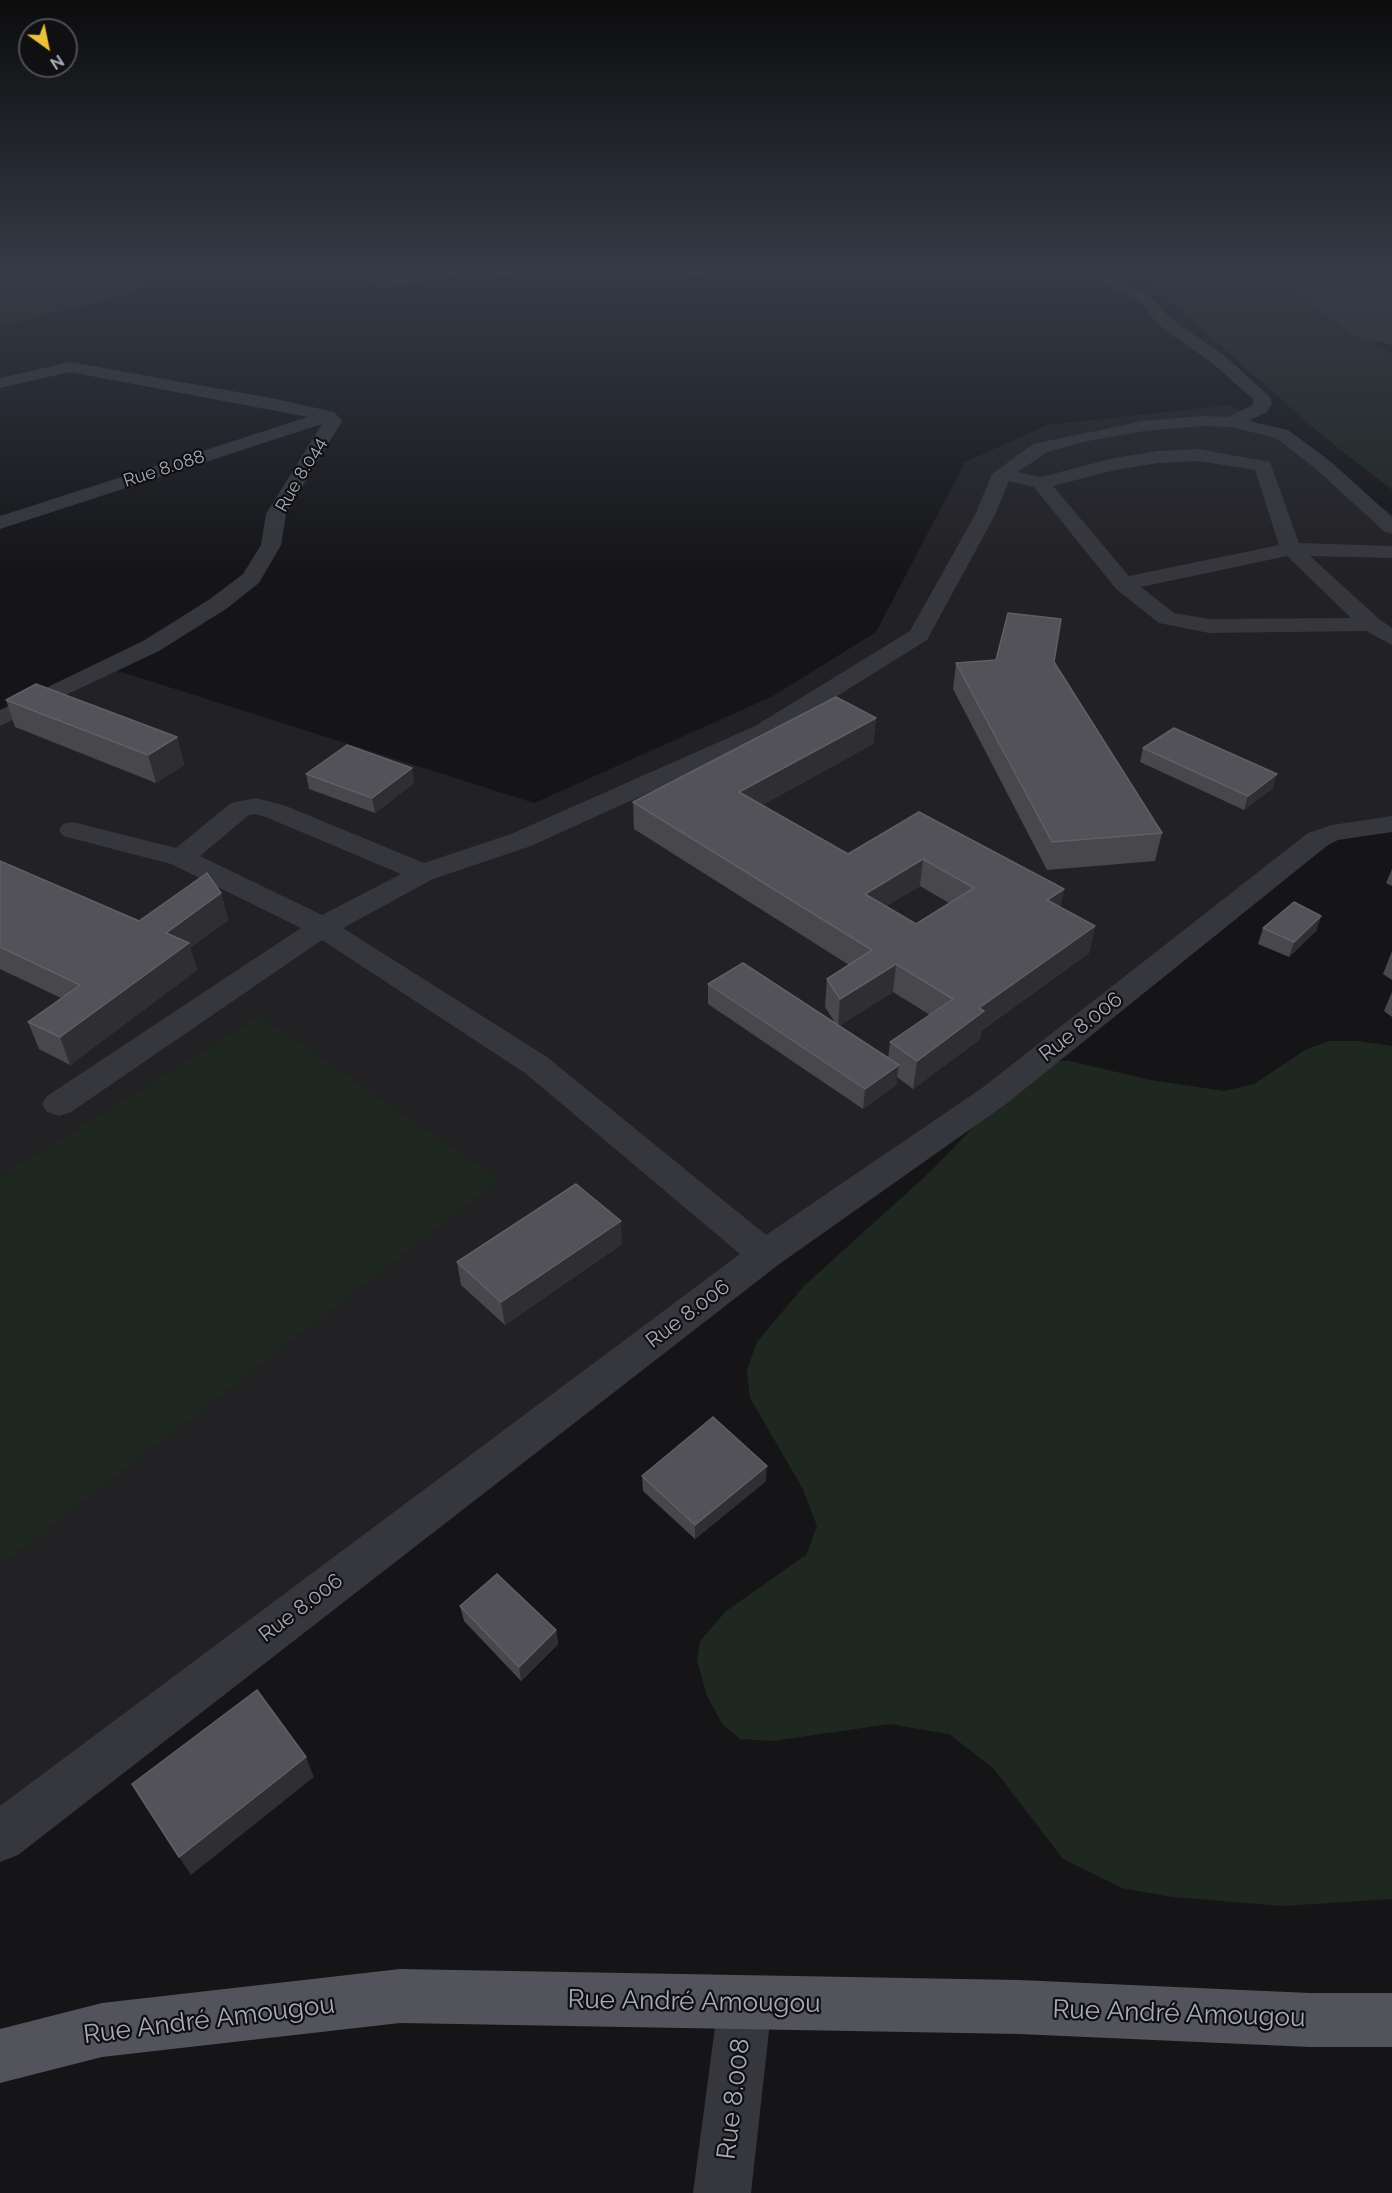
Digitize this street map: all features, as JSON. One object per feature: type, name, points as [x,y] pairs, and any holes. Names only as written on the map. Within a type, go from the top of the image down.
[{"type":"main road","name":"Rue André Amougou","points":[[0,2056],[102,2030],[400,1996],[745,2004],[1019,2007],[1311,2020],[1392,2020]]},
{"type":"street","name":"Rue 8.044","points":[[0,383],[38,374]]},
{"type":"street","name":"Rue 8.044","points":[[0,720],[152,646],[218,604],[251,578],[271,545],[276,514],[333,421],[328,416],[117,374]]},
{"type":"street","points":[[1231,422],[1261,408],[1263,403],[1261,397],[1235,374]]},
{"type":"street","name":"Rue 8.088","points":[[0,523],[328,416]]},
{"type":"street","points":[[59,1104],[322,927],[423,873],[521,840],[764,731],[920,635],[985,515],[1002,474],[1040,448],[1088,436],[1144,426],[1202,421],[1231,422],[1282,434],[1323,465],[1392,528]]},
{"type":"street","points":[[1002,474],[1041,483],[1114,464],[1158,457],[1198,455],[1263,466],[1323,465]]},
{"type":"street","points":[[1263,466],[1292,549],[1371,624],[1392,638]]},
{"type":"street","points":[[1041,483],[1124,584],[1167,618],[1209,626],[1371,624]]},
{"type":"street","points":[[1124,584],[1292,549],[1392,552]]},
{"type":"street","points":[[182,858],[240,809],[256,806],[277,812],[423,873]]},
{"type":"street","name":"Rue 8.006","points":[[0,1837],[765,1255],[994,1096],[1318,840],[1332,832],[1392,824]]},
{"type":"street","points":[[73,830],[182,858],[322,927],[537,1065],[765,1255]]},
{"type":"street","name":"Rue 8.008","points":[[722,2193],[745,2004]]},
{"type":"shaded area","points":[[1253,374],[1392,374],[1392,490],[1318,432]]},
{"type":"shaded area","points":[[1231,405],[1392,514],[1392,819],[1325,829],[0,1833],[0,723],[109,668],[534,803],[771,697],[876,632],[965,462],[1047,425]]},
{"type":"shaded area","points":[[260,1016],[499,1180],[0,1565],[0,1177]]},
{"type":"shaded area","points":[[1329,1041],[1358,1041],[1392,1046],[1392,1899],[1282,1906],[1172,1897],[1122,1888],[1063,1859],[994,1769],[949,1734],[890,1724],[773,1741],[740,1739],[723,1725],[707,1696],[697,1660],[700,1641],[726,1611],[806,1555],[817,1526],[803,1489],[750,1398],[747,1370],[757,1342],[804,1286],[930,1172],[986,1114],[1056,1061],[1069,1061],[1151,1080],[1224,1091],[1254,1084],[1305,1050]]},
{"type":"building","points":[[1008,613],[1061,619],[1054,662],[1162,833],[1052,842],[956,663],[996,660]]},
{"type":"building","points":[[36,684],[177,737],[148,755],[6,700]]},
{"type":"building","points":[[836,697],[876,718],[739,792],[848,854],[919,812],[1064,889],[1047,900],[1095,926],[979,1008],[984,1011],[917,1061],[890,1042],[953,999],[896,964],[840,999],[827,979],[872,950],[633,802]],"holes":[[[923,859],[974,888],[916,924],[865,894]]]},
{"type":"building","points":[[1174,728],[1277,774],[1248,796],[1143,748]]},
{"type":"building","points":[[347,745],[412,768],[372,798],[306,774]]},
{"type":"building","points":[[0,861],[139,921],[207,873],[221,893],[166,933],[189,943],[60,1037],[28,1022],[80,985],[0,947]]},
{"type":"building","points":[[1294,902],[1321,916],[1294,942],[1263,928]]},
{"type":"building","points":[[743,963],[899,1065],[865,1089],[708,984]]},
{"type":"building","points":[[576,1184],[621,1221],[501,1302],[457,1262]]},
{"type":"building","points":[[713,1417],[767,1466],[695,1525],[642,1476]]},
{"type":"building","points":[[497,1574],[556,1630],[519,1667],[460,1606]]},
{"type":"building","points":[[257,1690],[306,1757],[179,1857],[132,1784]]}]
